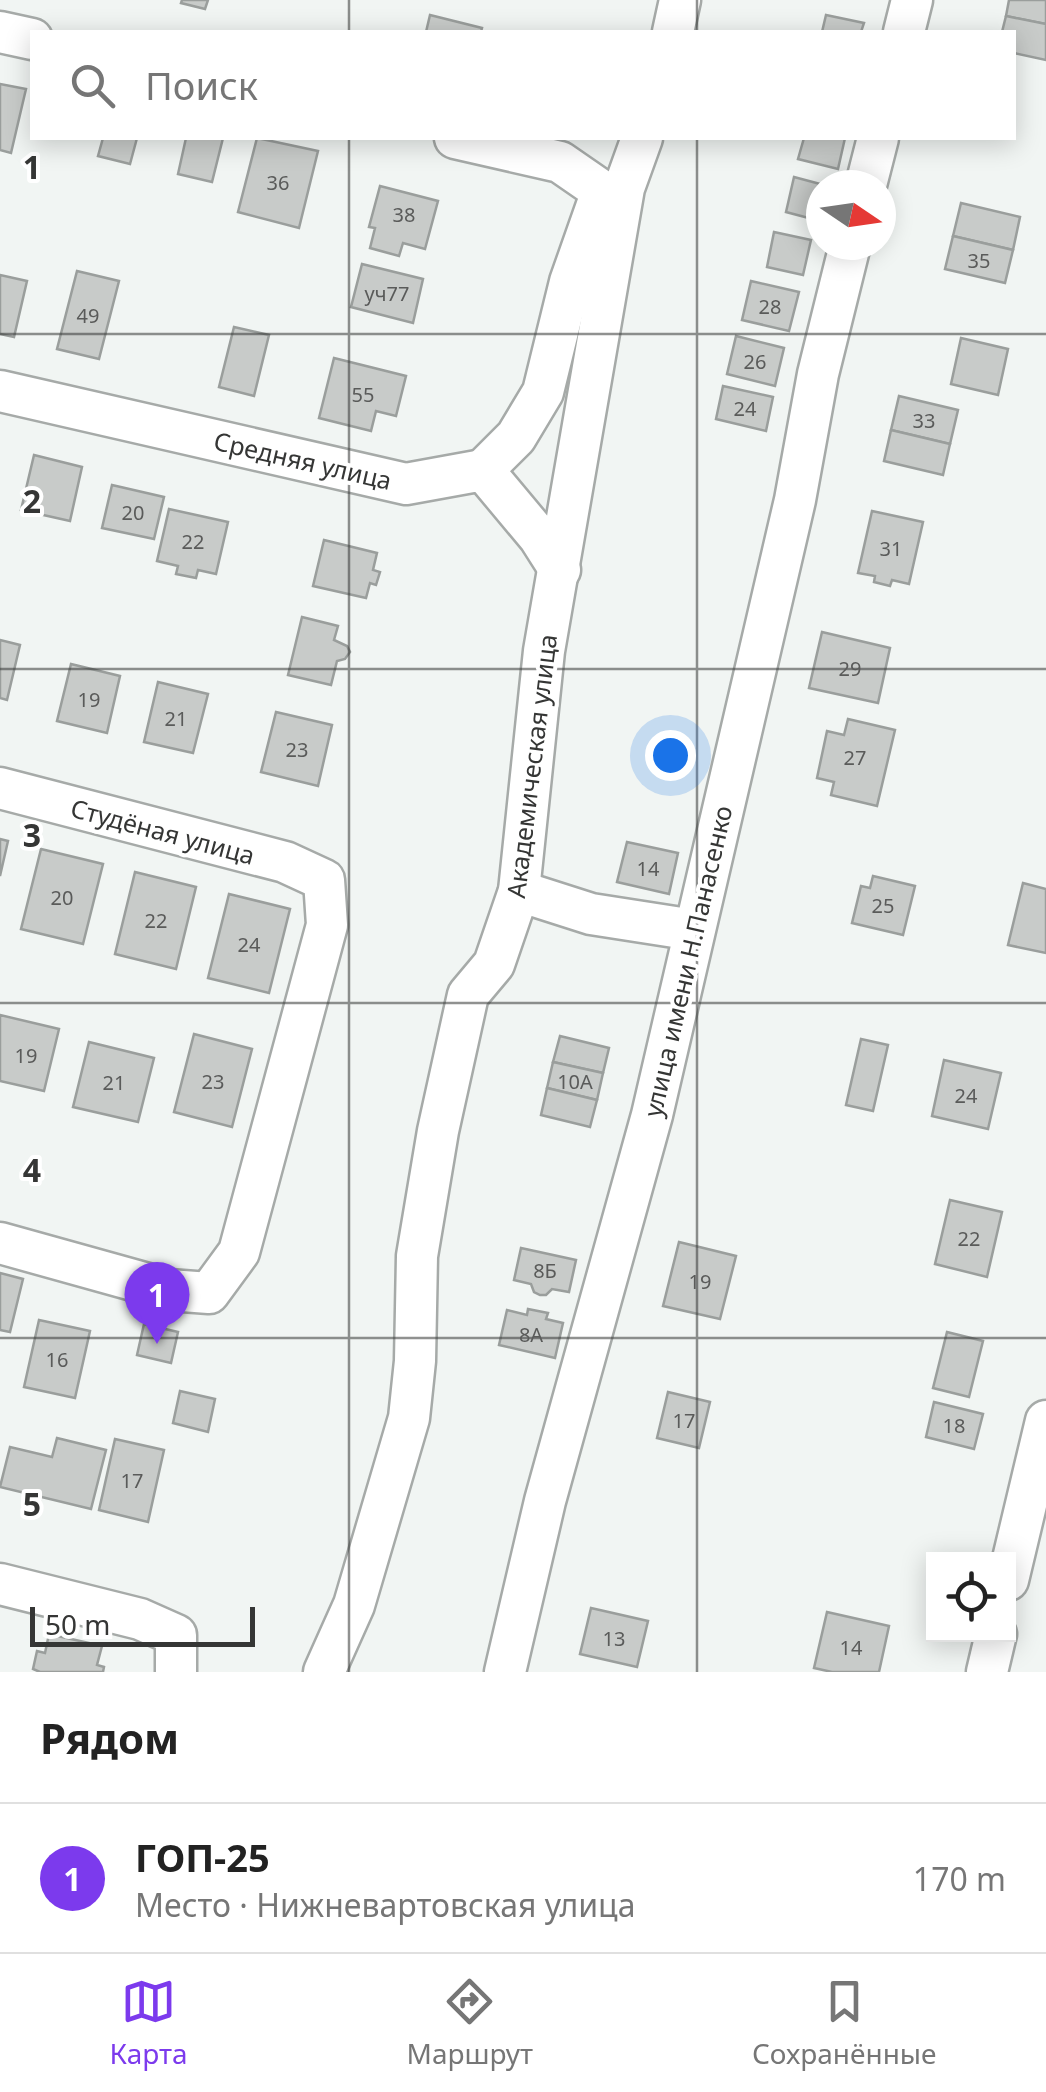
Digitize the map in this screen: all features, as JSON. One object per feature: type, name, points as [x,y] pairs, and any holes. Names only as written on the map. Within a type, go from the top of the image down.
[{"type":"street","points":[[673,30],[680,0]]},
{"type":"street","points":[[904,30],[912,0]]},
{"type":"street","points":[[0,32],[30,40]]},
{"type":"street","points":[[464,140],[560,162],[613,190]]},
{"type":"street","name":"Академическая улица","points":[[484,470],[516,437],[543,392],[570,282],[641,140]]},
{"type":"street","points":[[870,170],[877,140]]},
{"type":"street","name":"Академическая улица","points":[[324,1672],[354,1605],[409,1418],[415,1360],[417,1256],[438,1132],[468,995],[494,964],[519,890],[542,670],[560,570],[613,190]]},
{"type":"street","name":"улица имени Н.Панасенко","points":[[505,1672],[545,1501],[652,1115],[795,500],[818,374],[846,260]]},
{"type":"street","name":"Средняя улица","points":[[0,391],[406,484],[484,470]]},
{"type":"street","points":[[484,470],[560,570]]},
{"type":"street","name":"Студёная улица","points":[[0,788],[285,862],[324,880],[327,925],[239,1252],[209,1293],[170,1290],[0,1244]]},
{"type":"street","points":[[519,890],[592,914],[694,930]]},
{"type":"street","points":[[1015,1552],[1046,1422]]},
{"type":"street","points":[[0,1584],[140,1619],[176,1635],[176,1672]]},
{"type":"street","points":[[987,1672],[994,1642]]},
{"type":"building","points":[[208,0],[205,9],[181,3]]},
{"type":"building","points":[[1009,0],[1046,0],[1046,24],[1006,16]]},
{"type":"building","points":[[430,15],[482,28],[482,30],[426,30]]},
{"type":"building","points":[[826,15],[864,23],[862,30],[822,30]]},
{"type":"building","points":[[1006,16],[1046,24],[1046,60],[1016,53],[1016,30],[1002,30]]},
{"type":"building","points":[[0,84],[26,89],[11,153],[0,150]]},
{"type":"building","points":[[102,140],[136,140],[130,164],[98,156]]},
{"type":"building","points":[[186,140],[222,140],[212,182],[178,174]]},
{"type":"building","points":[[256,140],[318,151],[299,228],[238,212]]},
{"type":"building","points":[[803,140],[845,140],[838,169],[798,159]]},
{"type":"building","points":[[794,177],[806,180],[806,217],[786,212]]},
{"type":"building","points":[[380,186],[438,201],[425,249],[403,243],[399,256],[370,248],[375,228],[369,227]]},
{"type":"building","points":[[961,203],[1020,217],[1013,250],[953,236]]},
{"type":"building","points":[[774,232],[806,239],[803,275],[767,267]]},
{"type":"building","points":[[953,236],[1013,250],[1005,283],[945,269]]},
{"type":"building","points":[[362,264],[423,279],[413,323],[351,307]]},
{"type":"building","points":[[77,271],[119,281],[99,359],[57,349]]},
{"type":"building","points":[[0,275],[27,281],[14,337],[0,334]]},
{"type":"building","points":[[751,281],[799,292],[789,331],[742,320]]},
{"type":"building","points":[[234,327],[269,335],[254,396],[219,387]]},
{"type":"building","points":[[736,336],[784,348],[775,386],[727,374]]},
{"type":"building","points":[[961,338],[1008,349],[998,395],[951,384]]},
{"type":"building","points":[[334,358],[406,376],[396,416],[376,411],[371,431],[319,418]]},
{"type":"building","points":[[723,386],[773,397],[766,431],[716,419]]},
{"type":"building","points":[[899,396],[958,410],[950,444],[891,430]]},
{"type":"building","points":[[891,430],[950,444],[943,475],[884,461]]},
{"type":"building","points":[[34,455],[82,467],[70,521],[21,510]]},
{"type":"building","points":[[112,485],[164,497],[154,539],[102,528]]},
{"type":"building","points":[[169,509],[228,522],[216,574],[198,570],[196,578],[176,574],[178,566],[157,561]]},
{"type":"building","points":[[872,511],[923,522],[909,584],[892,580],[890,586],[874,582],[875,576],[858,573]]},
{"type":"building","points":[[324,540],[377,553],[373,570],[380,572],[376,585],[370,583],[366,598],[313,586]]},
{"type":"building","points":[[302,617],[338,626],[334,640],[350,652],[337,661],[331,685],[288,675]]},
{"type":"building","points":[[822,632],[890,648],[878,703],[809,688]]},
{"type":"building","points":[[0,640],[20,645],[7,700],[0,698]]},
{"type":"building","points":[[71,664],[120,676],[107,733],[57,721]]},
{"type":"building","points":[[158,682],[208,694],[193,753],[144,742]]},
{"type":"building","points":[[276,712],[332,725],[318,786],[261,772]]},
{"type":"building","points":[[848,719],[895,730],[877,806],[831,795],[834,782],[817,778],[827,731],[844,735]]},
{"type":"building","points":[[0,839],[8,841],[0,876]]},
{"type":"building","points":[[627,842],[678,853],[669,894],[617,882]]},
{"type":"building","points":[[41,849],[103,864],[83,944],[21,929]]},
{"type":"building","points":[[135,872],[196,887],[176,969],[115,954]]},
{"type":"building","points":[[873,876],[915,886],[903,935],[852,923],[861,886],[870,888]]},
{"type":"building","points":[[1023,883],[1046,889],[1046,953],[1008,945]]},
{"type":"building","points":[[229,894],[290,909],[269,993],[208,978]]},
{"type":"building","points":[[0,1015],[59,1029],[44,1091],[0,1081]]},
{"type":"building","points":[[194,1034],[252,1049],[232,1127],[174,1112]]},
{"type":"building","points":[[560,1036],[609,1048],[603,1073],[553,1062]]},
{"type":"building","points":[[861,1039],[888,1045],[873,1111],[846,1105]]},
{"type":"building","points":[[89,1042],[154,1058],[138,1122],[73,1107]]},
{"type":"building","points":[[944,1060],[1001,1073],[988,1129],[932,1116]]},
{"type":"building","points":[[553,1062],[603,1073],[597,1100],[547,1088]]},
{"type":"building","points":[[547,1088],[597,1100],[590,1127],[541,1115]]},
{"type":"building","points":[[950,1200],[1002,1212],[987,1277],[935,1264]]},
{"type":"building","points":[[679,1242],[736,1256],[720,1319],[663,1306]]},
{"type":"building","points":[[521,1248],[576,1260],[569,1292],[552,1289],[540,1295],[531,1284],[514,1280]]},
{"type":"building","points":[[0,1273],[23,1279],[10,1332],[0,1330]]},
{"type":"building","points":[[528,1309],[548,1313],[546,1319],[563,1323],[555,1358],[499,1345],[507,1310],[527,1315]]},
{"type":"building","points":[[39,1320],[90,1331],[75,1398],[24,1387]]},
{"type":"building","points":[[144,1324],[178,1332],[171,1363],[137,1355]]},
{"type":"building","points":[[947,1332],[983,1341],[969,1397],[933,1388]]},
{"type":"building","points":[[180,1391],[215,1399],[208,1432],[173,1423]]},
{"type":"building","points":[[668,1392],[710,1402],[699,1448],[657,1438]]},
{"type":"building","points":[[934,1402],[983,1414],[974,1449],[926,1437]]},
{"type":"building","points":[[57,1438],[106,1450],[91,1509],[0,1487],[10,1447],[52,1457]]},
{"type":"building","points":[[115,1439],[164,1450],[148,1522],[99,1510]]},
{"type":"building","points":[[591,1608],[648,1621],[637,1667],[580,1654]]},
{"type":"building","points":[[827,1612],[889,1626],[879,1672],[814,1668]]},
{"type":"building","points":[[49,1634],[102,1646],[97,1665],[104,1667],[103,1672],[33,1669],[37,1651],[45,1653]]},
{"type":"place","name":"ГОП-25","points":[[157,1344]]}]
